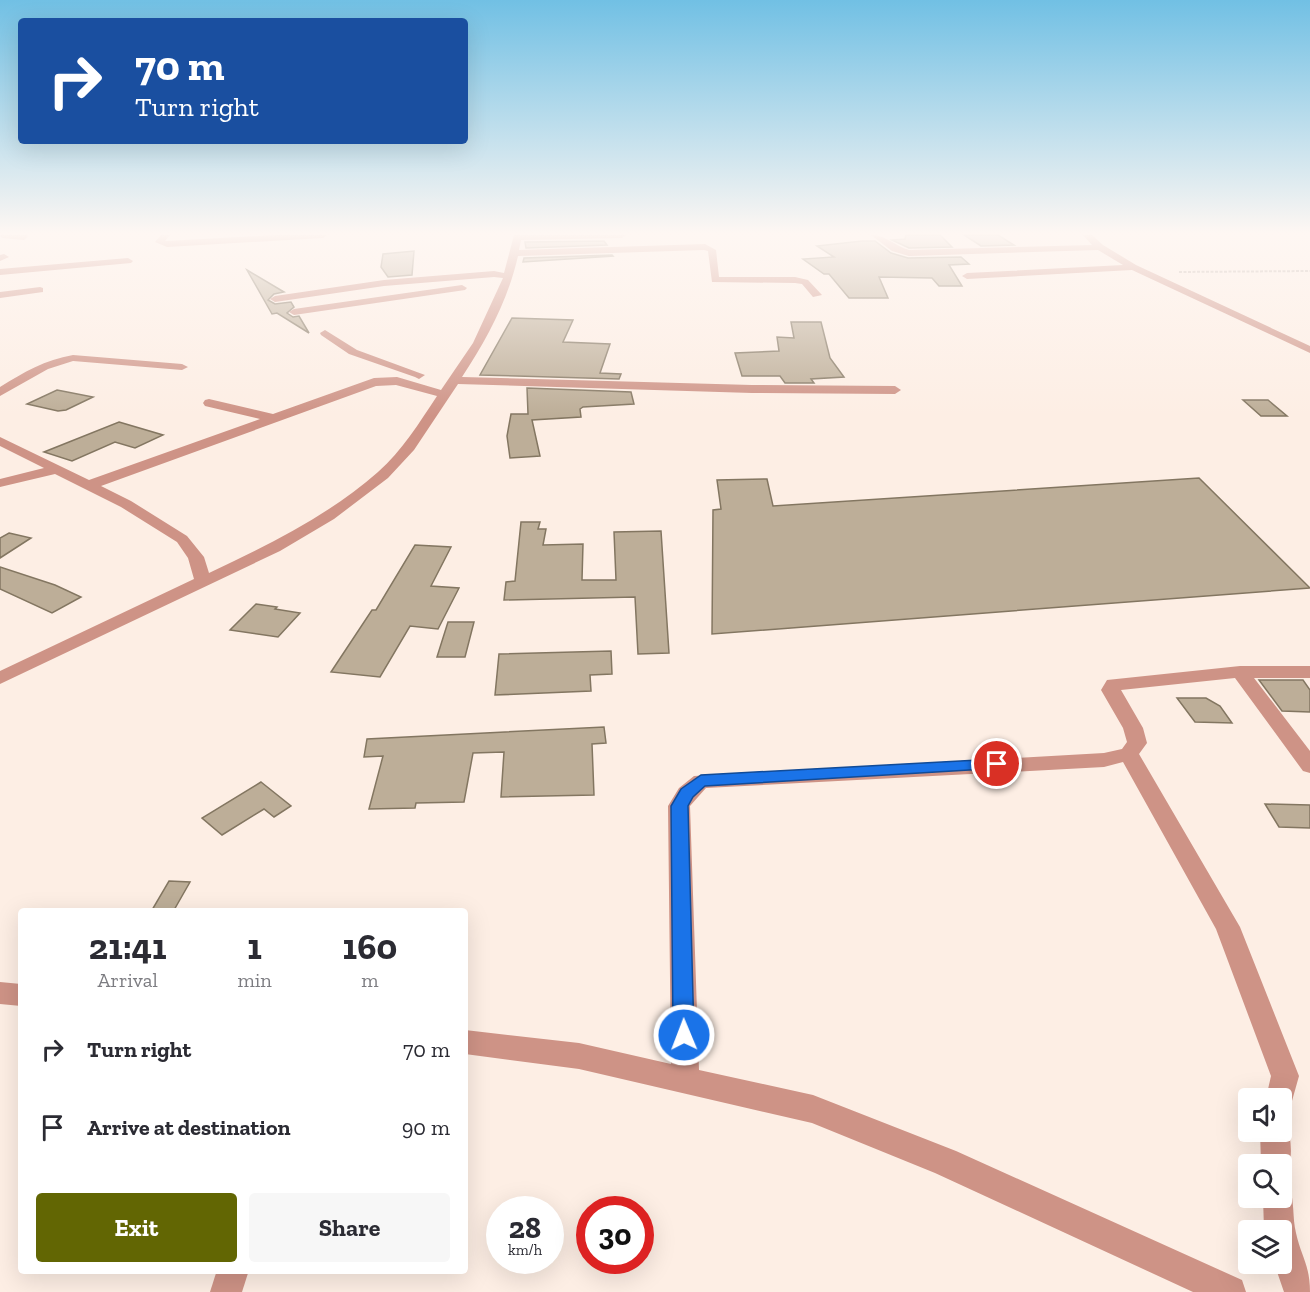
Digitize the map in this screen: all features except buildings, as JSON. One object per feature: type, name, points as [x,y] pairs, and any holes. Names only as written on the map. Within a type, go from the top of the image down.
[{"type":"street","points":[[275,298],[295,295]]},
{"type":"street","points":[[294,312],[416,295]]},
{"type":"street","points":[[0,678],[274,548],[360,494],[383,475],[409,447],[451,387],[478,343],[495,295]]},
{"type":"street","points":[[1193,295],[1310,350]]},
{"type":"street","points":[[325,333],[353,352],[451,387]]},
{"type":"street","points":[[0,392],[43,364],[66,358],[182,367]]},
{"type":"street","points":[[89,484],[374,382],[388,380],[451,387],[895,390]]},
{"type":"street","points":[[208,403],[274,418]]},
{"type":"street","points":[[0,441],[89,484],[182,539],[196,556],[203,581]]},
{"type":"street","points":[[0,483],[59,469]]},
{"type":"street","points":[[1240,672],[1310,766]]},
{"type":"street","points":[[685,1081],[679,806],[687,793],[701,781],[1104,760],[1129,754],[1137,743],[1133,728],[1111,690],[1114,684],[1240,672],[1310,672]]},
{"type":"street","points":[[1129,754],[1228,927],[1285,1076],[1282,1088]]},
{"type":"street","points":[[0,993],[18,995]]},
{"type":"street","points":[[468,1042],[579,1056],[813,1109],[945,1162],[1230,1292]]},
{"type":"street","points":[[1292,1268],[1300,1292]]},
{"type":"street","points":[[226,1292],[232,1274]]},
{"type":"route","points":[[684,1035],[679,806],[687,793],[701,781],[997,764]]}]
